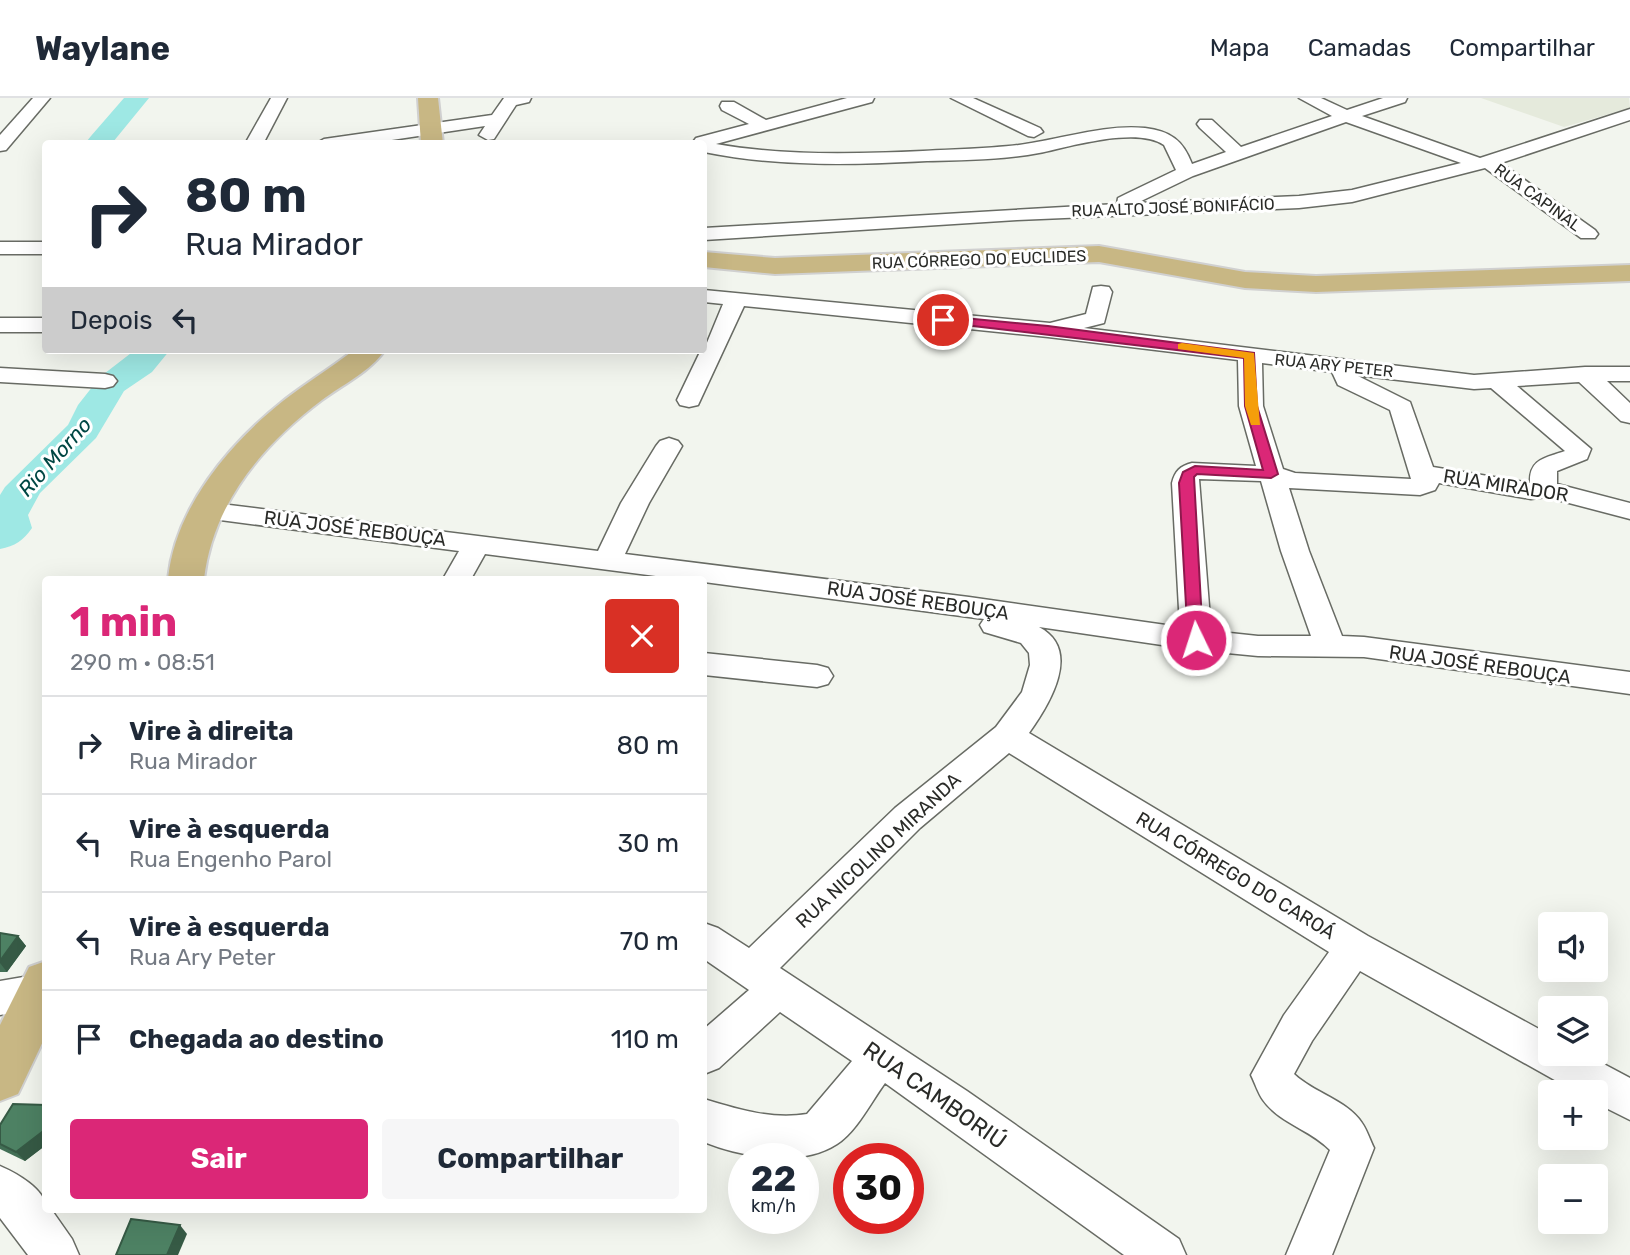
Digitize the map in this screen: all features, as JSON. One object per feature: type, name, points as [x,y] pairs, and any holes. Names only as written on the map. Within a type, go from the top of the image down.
[{"type":"main road","points":[[428,98],[431,136]]},
{"type":"main road","name":"RUA CÓRREGO DO EUCLIDES","points":[[707,260],[775,266],[1099,254],[1245,280],[1316,284],[1630,273]]},
{"type":"main road","points":[[186,576],[186,564],[205,510],[251,447],[293,407],[366,354]]},
{"type":"main road","points":[[0,1077],[29,990]]},
{"type":"street","points":[[0,146],[41,98]]},
{"type":"street","points":[[256,140],[279,98]]},
{"type":"street","points":[[960,98],[1034,132]]},
{"type":"street","name":"RUA CAPINAL","points":[[1307,98],[1348,117],[1483,162],[1588,234]]},
{"type":"street","points":[[1357,98],[1377,107]]},
{"type":"street","points":[[1117,209],[1137,194],[1175,181],[1186,172],[1399,98]]},
{"type":"street","points":[[482,140],[514,99]]},
{"type":"street","points":[[707,142],[856,99]]},
{"type":"street","points":[[728,106],[764,125]]},
{"type":"street","name":"RUA ALTO JOSÉ BONIFÁCIO","points":[[707,234],[1117,209],[1299,202],[1352,196],[1483,162],[1630,114]]},
{"type":"street","points":[[378,140],[431,136],[500,119]]},
{"type":"street","points":[[1609,122],[1630,133]]},
{"type":"street","points":[[1206,124],[1238,154]]},
{"type":"street","points":[[707,148],[836,161],[1017,151],[1139,133],[1170,140],[1175,145],[1186,172]]},
{"type":"street","points":[[0,248],[42,247]]},
{"type":"street","points":[[1048,330],[1096,318],[1101,292]]},
{"type":"street","name":"RUA ARY PETER","points":[[707,296],[1048,330],[1474,382],[1585,374],[1630,374]]},
{"type":"street","points":[[689,400],[737,298]]},
{"type":"street","points":[[0,325],[42,325]]},
{"type":"street","points":[[1250,356],[1251,406],[1295,551],[1330,646]]},
{"type":"street","points":[[1342,366],[1343,378],[1350,383],[1401,407],[1422,474]]},
{"type":"street","points":[[1585,374],[1630,416]]},
{"type":"street","points":[[0,375],[105,380]]},
{"type":"street","points":[[1498,382],[1578,449],[1578,454],[1572,458],[1550,463],[1544,468],[1542,475],[1546,489]]},
{"type":"street","points":[[608,560],[635,503],[669,446]]},
{"type":"street","name":"RUA MIRADOR","points":[[1196,640],[1185,483],[1187,475],[1195,470],[1271,474],[1293,481],[1420,487],[1426,484],[1422,474]]},
{"type":"street","name":"RUA MIRADOR","points":[[1422,474],[1531,491],[1546,489],[1630,511]]},
{"type":"street","name":"RUA JOSÉ REBOUÇA","points":[[205,510],[969,607],[1196,640],[1258,646],[1364,647],[1627,689]]},
{"type":"street","points":[[459,576],[477,544]]},
{"type":"street","points":[[969,607],[985,622],[1033,637],[1040,643],[1045,654],[1041,684],[1008,736]]},
{"type":"street","points":[[707,664],[817,676]]},
{"type":"street","name":"RUA CÓRREGO DO CAROÁ","points":[[1008,736],[1354,947],[1630,1100]]},
{"type":"street","name":"RUA NICOLINO MIRANDA","points":[[707,1051],[766,979],[939,790],[977,757],[1008,736]]},
{"type":"street","name":"RUA CAMBORIÚ","points":[[707,941],[880,1056],[1163,1255]]},
{"type":"street","points":[[1309,1255],[1352,1148],[1345,1134],[1285,1093],[1275,1084],[1272,1075],[1298,1028],[1354,947]]},
{"type":"street","points":[[707,1122],[770,1136],[792,1138],[823,1129],[880,1056]]},
{"type":"street","points":[[0,1188],[21,1207],[56,1255]]},
{"type":"shaded area","points":[[1481,98],[1629,98],[1630,108],[1564,127]]},
{"type":"building","points":[[0,933],[18,936],[0,961]]},
{"type":"building","points":[[13,1104],[42,1105],[42,1132],[16,1152],[0,1144],[0,1125]]},
{"type":"building","points":[[131,1219],[180,1225],[167,1255],[116,1255]]},
{"type":"waterway","name":"Rio Morno","points":[[101,140],[137,98]]},
{"type":"waterway","name":"Rio Morno","points":[[0,537],[12,528],[8,515],[24,487],[83,430],[96,405],[112,384],[140,365],[150,354]]},
{"type":"slow traffic","points":[[1182,347],[1250,356],[1251,406],[1256,423]]},
{"type":"route","points":[[943,320],[1048,330],[1250,356],[1251,406],[1271,474],[1195,470],[1187,475],[1185,483],[1196,640]]}]
